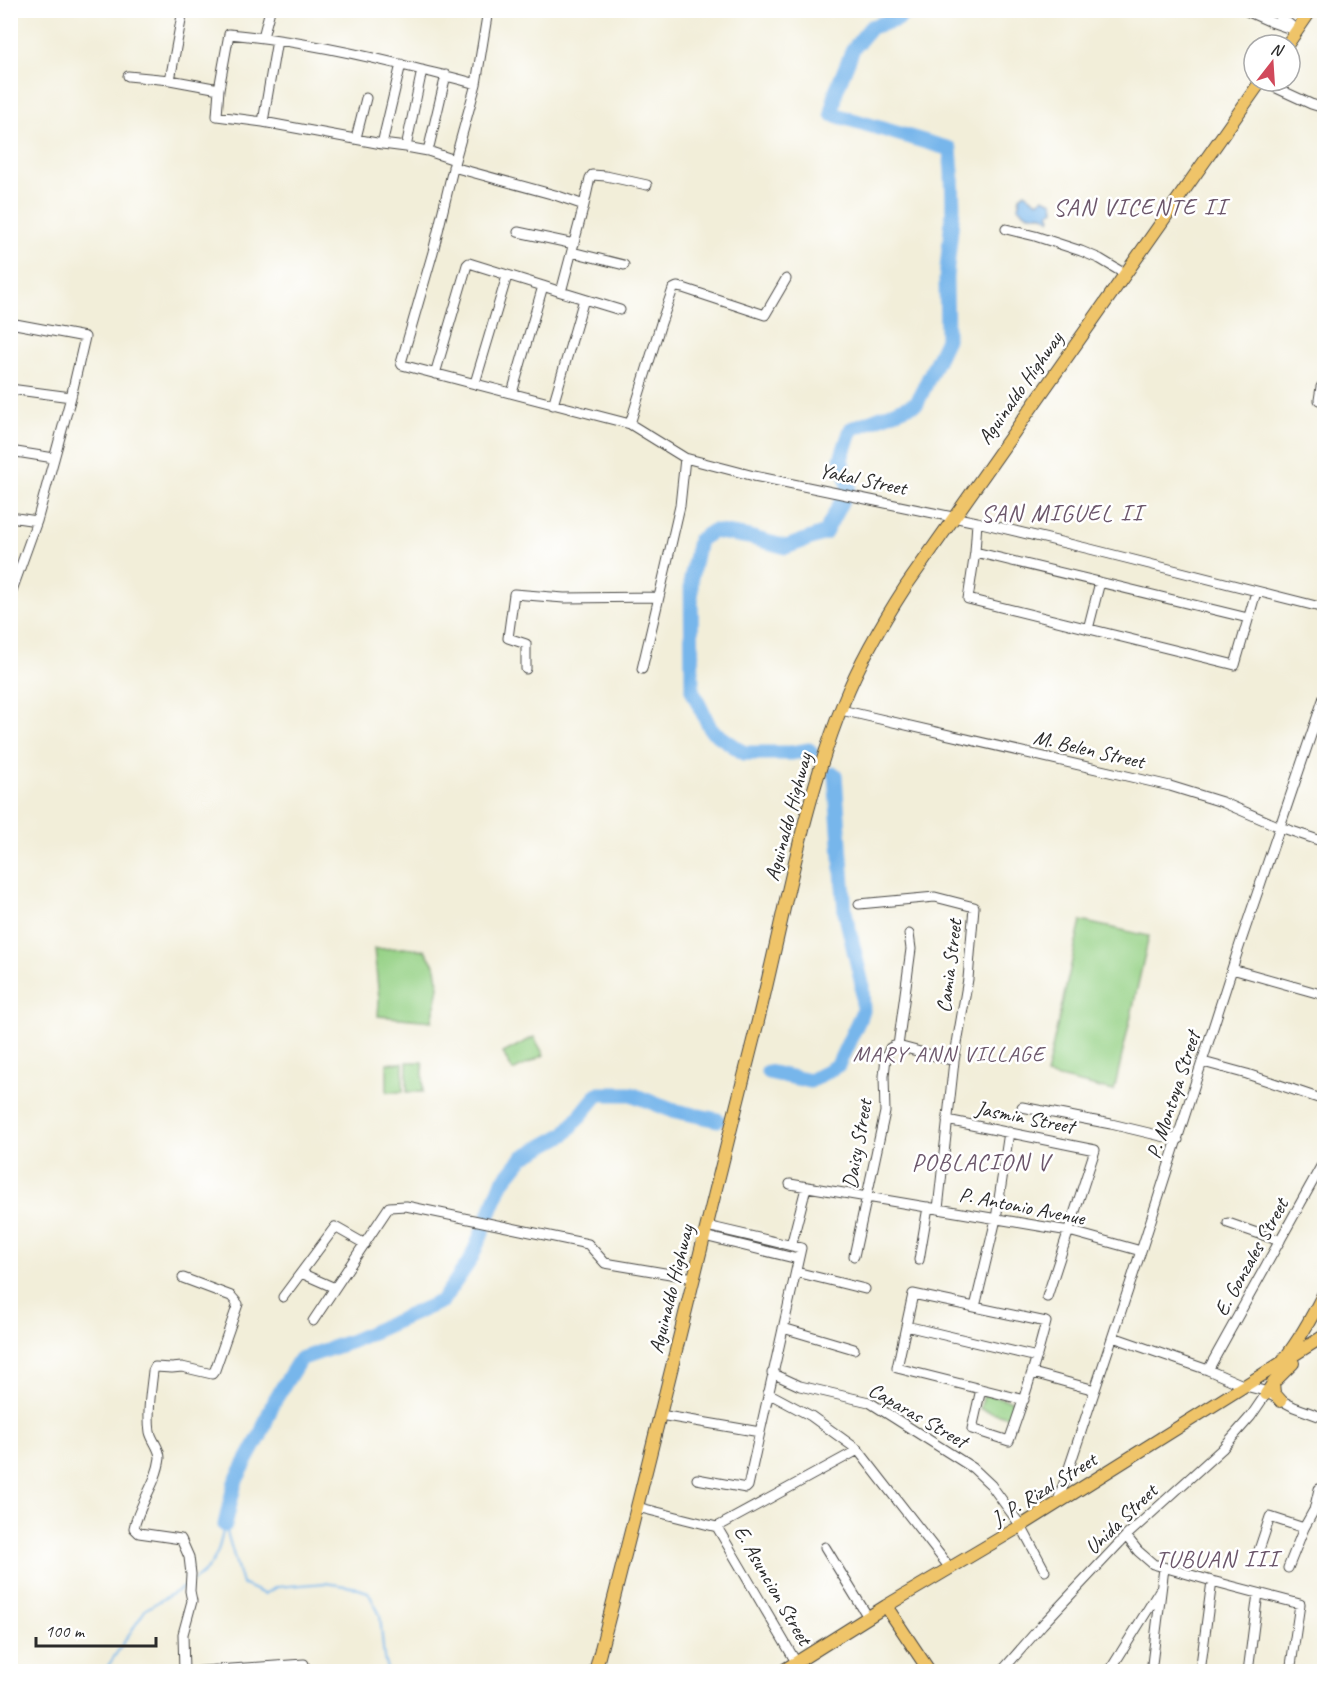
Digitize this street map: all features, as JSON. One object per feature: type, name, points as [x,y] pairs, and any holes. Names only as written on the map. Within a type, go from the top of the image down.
[{"type":"main road","points":[[1297,31],[1311,10]]},
{"type":"main road","name":"Aguinaldo Highway","points":[[595,1671],[706,1231],[802,832],[820,769],[841,710],[860,666],[888,615],[954,516],[1253,93]]},
{"type":"main road","points":[[1280,1365],[1294,1347],[1324,1293]]},
{"type":"main road","name":"J. P. Rizal Street","points":[[781,1671],[1057,1504],[1324,1336]]},
{"type":"main road","points":[[1281,1401],[1267,1389],[1309,1347]]},
{"type":"main road","points":[[886,1606],[930,1671]]},
{"type":"street","points":[[170,80],[183,10]]},
{"type":"street","points":[[263,37],[270,10]]},
{"type":"street","points":[[454,163],[476,84],[488,10]]},
{"type":"street","points":[[1244,10],[1297,31]]},
{"type":"street","points":[[1272,10],[1297,31]]},
{"type":"street","points":[[476,84],[331,48],[229,34],[219,89],[217,116],[428,151],[454,163],[584,205]]},
{"type":"street","points":[[263,122],[277,40]]},
{"type":"street","points":[[382,144],[400,64]]},
{"type":"street","points":[[406,147],[422,70]]},
{"type":"street","points":[[428,151],[446,75]]},
{"type":"street","points":[[128,76],[170,80],[219,89]]},
{"type":"street","points":[[1287,93],[1324,108]]},
{"type":"street","points":[[356,138],[366,98]]},
{"type":"street","name":"Yakal Street","points":[[454,163],[433,252],[402,365],[630,424],[685,458],[754,476],[954,516],[1324,608]]},
{"type":"street","points":[[561,292],[590,178],[606,176],[647,185]]},
{"type":"street","points":[[1006,229],[1081,251],[1125,274]]},
{"type":"street","points":[[518,232],[624,265]]},
{"type":"street","points":[[435,374],[469,263],[620,310]]},
{"type":"street","points":[[475,383],[507,276]]},
{"type":"street","points":[[630,424],[673,289],[683,288],[765,315],[786,279]]},
{"type":"street","points":[[512,393],[543,286]]},
{"type":"street","points":[[553,405],[584,299]]},
{"type":"street","points":[[10,323],[85,337],[37,521],[13,581],[10,596]]},
{"type":"street","points":[[1319,400],[1321,387],[1324,384]]},
{"type":"street","points":[[10,389],[71,397]]},
{"type":"street","points":[[10,451],[54,458]]},
{"type":"street","points":[[642,669],[680,506],[685,458]]},
{"type":"street","points":[[10,516],[37,521]]},
{"type":"street","points":[[977,522],[968,599],[1235,665],[1256,592]]},
{"type":"street","points":[[975,552],[1248,618]]},
{"type":"street","points":[[1088,629],[1100,582]]},
{"type":"street","points":[[526,669],[526,644],[508,638],[513,594],[564,598],[659,597]]},
{"type":"street","name":"P. Montoya Street","points":[[1057,1504],[1178,1140],[1232,969],[1324,697]]},
{"type":"street","name":"M. Belen Street","points":[[841,710],[1170,786],[1222,802],[1280,827],[1324,842]]},
{"type":"street","name":"Camia Street","points":[[859,904],[935,897],[974,907],[968,980],[954,1061],[947,1120],[933,1208],[919,1260]]},
{"type":"street","name":"Daisy Street","points":[[854,1256],[885,1112],[886,1057],[890,1048],[898,1046],[911,949],[909,934]]},
{"type":"street","points":[[1232,969],[1324,995]]},
{"type":"street","points":[[898,1046],[954,1061]]},
{"type":"street","points":[[1203,1062],[1324,1100]]},
{"type":"street","points":[[1022,1107],[1178,1140]]},
{"type":"street","name":"Jasmin Street","points":[[947,1120],[1095,1149],[1069,1231]]},
{"type":"street","points":[[975,1307],[996,1219],[1009,1132]]},
{"type":"street","name":"E. Gonzales Street","points":[[1208,1370],[1324,1161]]},
{"type":"street","name":"P. Antonio Avenue","points":[[790,1184],[1069,1231],[1141,1251]]},
{"type":"street","points":[[791,1246],[806,1188]]},
{"type":"street","points":[[313,1321],[389,1207],[406,1206],[588,1244],[605,1263],[694,1278]]},
{"type":"street","points":[[1228,1223],[1280,1241]]},
{"type":"street","points":[[283,1297],[335,1227],[364,1244]]},
{"type":"street","points":[[697,1479],[746,1488],[748,1486],[801,1248],[706,1231]]},
{"type":"street","points":[[706,1231],[798,1259]]},
{"type":"street","points":[[1047,1296],[1069,1231]]},
{"type":"street","points":[[796,1272],[865,1289]]},
{"type":"street","points":[[301,1273],[335,1288]]},
{"type":"street","points":[[183,1278],[231,1296],[238,1304],[212,1374],[182,1367],[159,1366],[153,1371],[150,1432],[160,1458],[134,1528],[139,1533],[182,1540],[189,1557],[192,1608],[183,1634],[184,1671]]},
{"type":"street","points":[[981,1389],[972,1428],[1009,1441],[1024,1400],[1033,1373],[1046,1322],[913,1294],[897,1368],[981,1389],[1024,1400]]},
{"type":"street","points":[[906,1326],[1037,1357]]},
{"type":"street","points":[[783,1328],[854,1349]]},
{"type":"street","points":[[1113,1337],[1208,1370],[1245,1386],[1267,1389]]},
{"type":"street","name":"Caparas Street","points":[[772,1373],[800,1386],[860,1399],[878,1407],[980,1473],[1020,1526],[1045,1570]]},
{"type":"street","points":[[1033,1373],[1095,1390]]},
{"type":"street","points":[[1261,1376],[1257,1385],[1267,1389]]},
{"type":"street","name":"Unida Street","points":[[1001,1671],[1126,1536],[1222,1449],[1251,1416],[1267,1389]]},
{"type":"street","points":[[768,1392],[811,1416],[858,1450],[950,1568]]},
{"type":"street","points":[[1281,1401],[1324,1418]]},
{"type":"street","points":[[660,1415],[760,1432]]},
{"type":"street","points":[[637,1507],[717,1527],[858,1450]]},
{"type":"street","points":[[1288,1568],[1314,1510],[1319,1489],[1324,1488]]},
{"type":"street","points":[[1255,1562],[1270,1517],[1304,1528]]},
{"type":"street","name":"E. Asuncion Street","points":[[717,1527],[796,1662]]},
{"type":"street","points":[[1126,1536],[1144,1558],[1153,1564],[1300,1604],[1290,1671]]},
{"type":"street","points":[[825,1547],[868,1617]]},
{"type":"street","points":[[1151,1671],[1164,1568]]},
{"type":"street","points":[[1200,1671],[1212,1581]]},
{"type":"street","points":[[1109,1671],[1161,1587]]},
{"type":"street","points":[[1248,1671],[1258,1593]]},
{"type":"street","points":[[189,1671],[304,1664],[304,1671]]},
{"type":"green space","points":[[1081,921],[1149,936],[1114,1091],[1046,1075]]},
{"type":"green space","points":[[374,949],[425,950],[436,968],[439,987],[432,1021],[378,1016],[379,998]]},
{"type":"green space","points":[[534,1037],[544,1055],[513,1071],[503,1053]]},
{"type":"green space","points":[[407,1062],[423,1062],[423,1092],[407,1092]]},
{"type":"green space","points":[[387,1063],[403,1063],[403,1092],[387,1092]]},
{"type":"green space","points":[[984,1394],[1017,1402],[1013,1418],[980,1409]]},
{"type":"water","points":[[1025,193],[1038,202],[1043,198],[1053,202],[1054,210],[1049,213],[1050,220],[1043,215],[1028,215],[1018,207],[1020,197]]},
{"type":"waterway","points":[[811,752],[809,750],[791,753],[744,753],[711,730],[692,690],[691,579],[699,540],[713,531],[749,537],[786,547],[825,533],[849,487],[841,459],[851,429],[917,403],[947,339],[946,278],[953,209],[950,149],[832,114],[836,91],[853,49],[871,27],[898,19],[908,10]]},
{"type":"waterway","points":[[768,1072],[810,1081],[838,1065],[863,1011],[862,984],[845,912],[834,774]]},
{"type":"waterway","points":[[225,1525],[235,1482],[260,1436],[273,1403],[300,1359],[352,1341],[442,1301],[471,1259],[502,1183],[523,1157],[565,1134],[598,1094],[631,1094],[671,1110],[718,1120]]},
{"type":"waterway","points":[[225,1525],[242,1584],[264,1594],[277,1587],[325,1583],[368,1592],[380,1615],[384,1658],[388,1672]]},
{"type":"waterway","points":[[194,1580],[212,1563],[224,1527]]},
{"type":"waterway","points":[[104,1672],[146,1609],[187,1585]]},
{"type":"district","name":"SAN VICENTE II","points":[[1140,207]]},
{"type":"district","name":"SAN MIGUEL II","points":[[1062,513]]},
{"type":"district","name":"MARY ANN VILLAGE","points":[[949,1054]]},
{"type":"district","name":"POBLACION V","points":[[981,1162]]},
{"type":"district","name":"TUBUAN III","points":[[1217,1559]]}]
